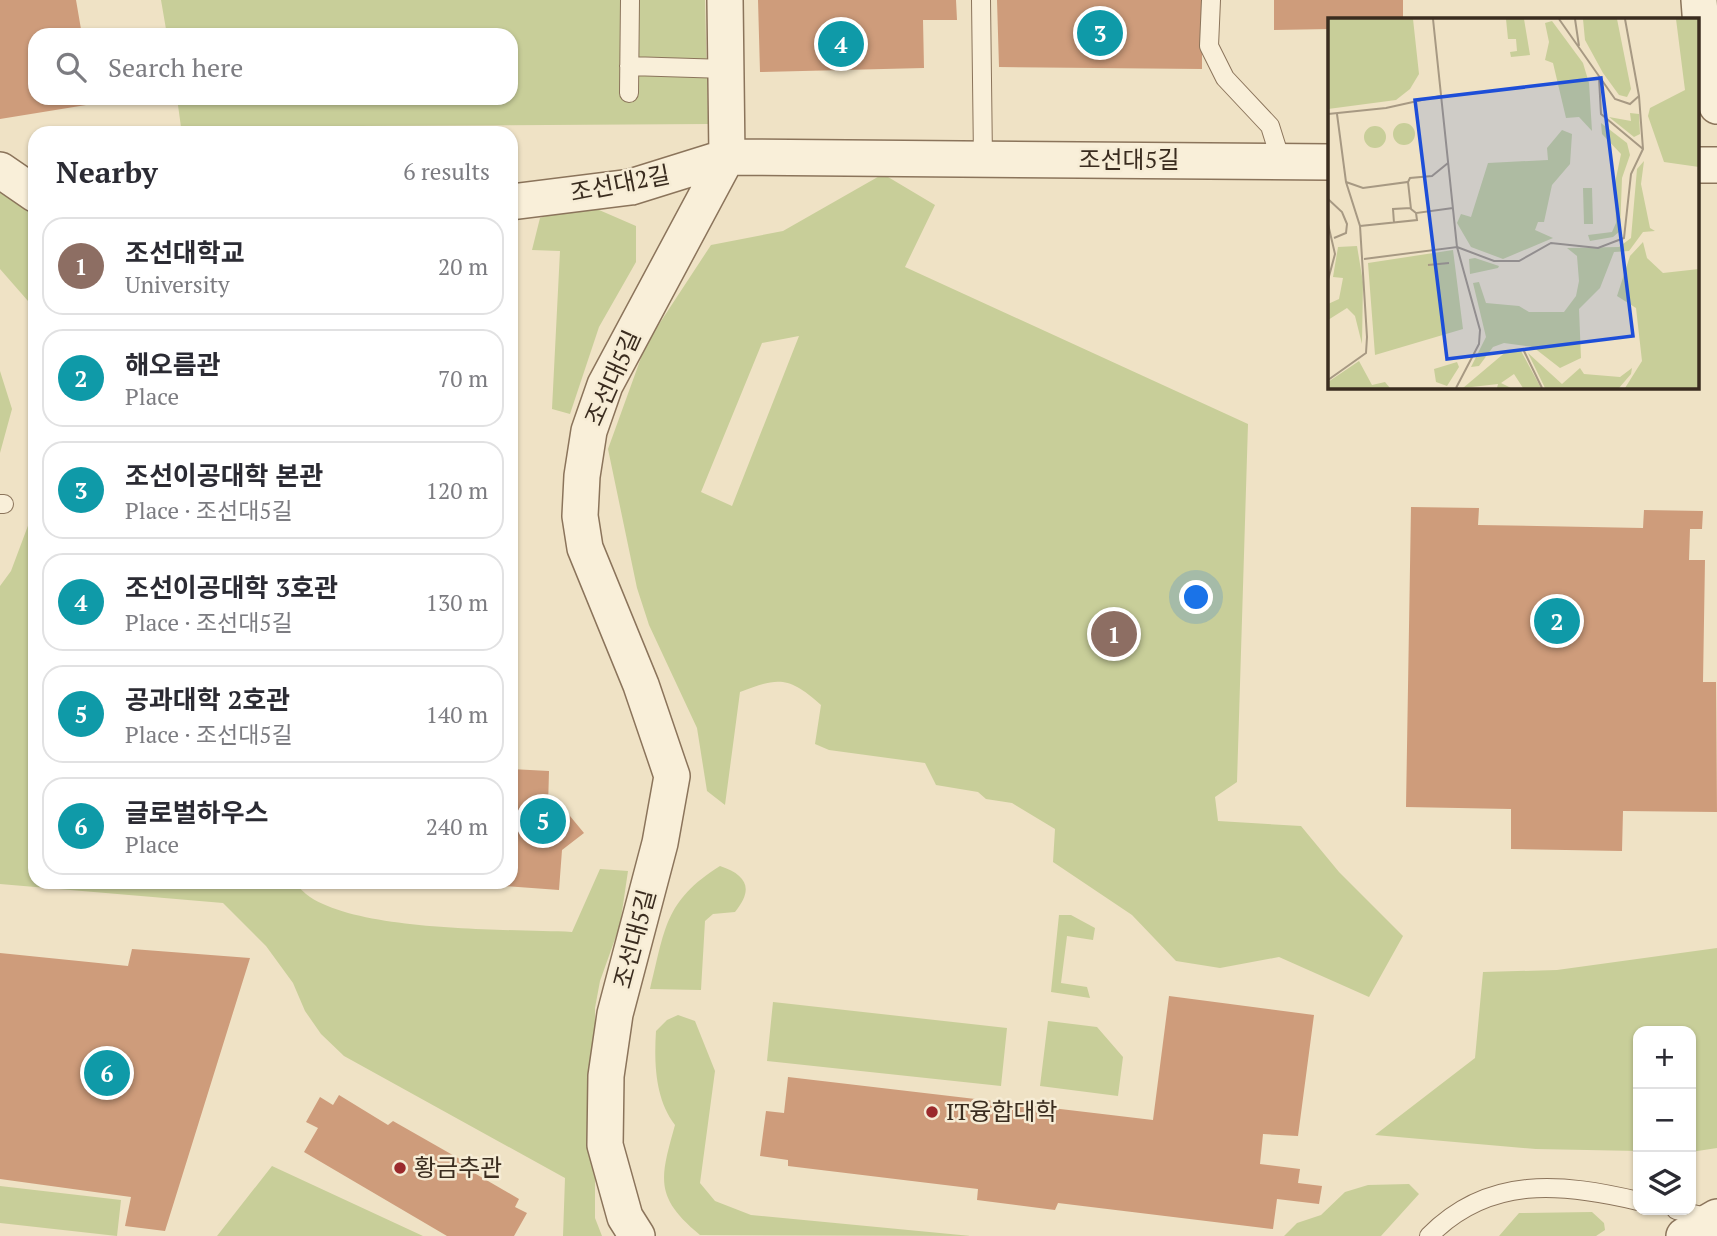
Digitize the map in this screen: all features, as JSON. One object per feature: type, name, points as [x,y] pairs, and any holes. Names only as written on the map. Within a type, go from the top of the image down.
[{"type":"street","points":[[725,0],[727,157]]},
{"type":"street","points":[[1699,0],[1699,18]]},
{"type":"street","points":[[1700,38],[1701,77],[1714,85],[1717,106]]},
{"type":"street","name":"조선대5길","points":[[637,1236],[625,1217],[605,1145],[606,1076],[615,1014],[660,843],[673,776],[641,685],[585,548],[580,516],[582,476],[589,431],[605,385],[727,157],[1328,162]]},
{"type":"street","name":"조선대2길","points":[[518,201],[631,187],[727,157]]},
{"type":"street","points":[[0,170],[28,189]]},
{"type":"street","points":[[1684,1236],[1715,1218]]},
{"type":"lane","points":[[629,93],[630,0]]},
{"type":"lane","points":[[981,0],[983,159]]},
{"type":"lane","points":[[1211,0],[1209,46],[1225,78],[1270,126],[1281,161]]},
{"type":"lane","points":[[629,66],[726,69]]},
{"type":"lane","points":[[1429,1236],[1477,1202],[1505,1190],[1556,1188],[1633,1200]]},
{"type":"lane","points":[[1696,1214],[1715,1218]]},
{"type":"green space","points":[[161,0],[705,0],[708,124],[181,126],[178,105],[518,105],[518,28],[166,28]]},
{"type":"green space","points":[[883,174],[935,205],[905,267],[1248,424],[1237,782],[1215,797],[1218,821],[1301,826],[1339,872],[1403,936],[1369,997],[1279,957],[1220,968],[1176,961],[1132,915],[1053,862],[1055,829],[1012,803],[986,799],[978,792],[936,785],[925,763],[829,750],[815,744],[821,705],[791,684],[774,682],[740,692],[725,805],[707,791],[697,728],[649,625],[637,588],[608,449],[646,344],[711,245],[783,231]],"holes":[[[799,336],[732,506],[701,492],[762,343]]]},
{"type":"green space","points":[[0,189],[28,209],[28,301],[0,269]]},
{"type":"green space","points":[[583,203],[636,226],[636,262],[599,327],[570,414],[552,409],[560,251],[532,250],[540,218]]},
{"type":"green space","points":[[0,371],[12,409],[0,453]]},
{"type":"green space","points":[[28,526],[28,886],[0,884],[0,586],[11,571]]},
{"type":"green space","points":[[720,866],[742,878],[746,890],[735,912],[713,914],[705,921],[701,990],[650,989],[664,933],[677,905],[702,879]]},
{"type":"green space","points":[[600,869],[628,871],[620,925],[600,981],[595,1008],[595,1218],[602,1236],[563,1236],[565,1178],[344,1056],[321,1034],[305,1011],[293,983],[266,946],[223,903],[59,889],[301,889],[310,897],[334,908],[399,923],[572,932]]},
{"type":"green space","points":[[1059,915],[1071,915],[1095,928],[1093,940],[1067,936],[1061,983],[1087,987],[1090,998],[1051,992]]},
{"type":"green space","points":[[1717,948],[1717,1148],[1696,1151],[1696,1026],[1633,1026],[1633,1151],[1536,1149],[1375,1135],[1475,1058],[1483,972],[1557,970]]},
{"type":"green space","points":[[773,1002],[1007,1028],[1001,1086],[767,1061]]},
{"type":"green space","points":[[678,1015],[695,1021],[715,1071],[700,1183],[715,1201],[751,1215],[971,1236],[700,1235],[675,1209],[665,1186],[666,1160],[675,1125],[663,1104],[657,1080],[656,1031],[667,1020]]},
{"type":"green space","points":[[1048,1021],[1097,1027],[1123,1057],[1118,1096],[1040,1086]]},
{"type":"green space","points":[[272,1166],[423,1236],[217,1236]]},
{"type":"green space","points":[[1409,1184],[1419,1194],[1381,1236],[1284,1236],[1297,1223],[1321,1215],[1345,1192],[1368,1185]]},
{"type":"green space","points":[[0,1186],[121,1200],[117,1236],[0,1223]]},
{"type":"green space","points":[[1592,1212],[1604,1223],[1605,1230],[1596,1236],[1499,1236],[1519,1213]]},
{"type":"building","points":[[0,0],[76,0],[81,28],[28,28],[28,105],[86,105],[0,119]]},
{"type":"building","points":[[758,0],[956,0],[957,20],[923,20],[924,68],[760,72]]},
{"type":"building","points":[[997,0],[1202,0],[1202,69],[999,67]]},
{"type":"building","points":[[1274,0],[1403,0],[1403,18],[1328,18],[1328,29],[1274,30]]},
{"type":"building","points":[[1411,507],[1479,508],[1478,525],[1643,528],[1644,510],[1703,511],[1702,529],[1690,529],[1689,560],[1705,560],[1703,682],[1716,682],[1717,812],[1623,811],[1622,851],[1511,849],[1511,809],[1406,807]]},
{"type":"building","points":[[518,769],[549,771],[548,808],[565,810],[584,833],[562,850],[559,890],[518,887]]},
{"type":"building","points":[[132,949],[250,958],[165,1231],[125,1226],[131,1197],[0,1179],[0,953],[128,966]]},
{"type":"building","name":"IT융합대학","points":[[1169,996],[1314,1015],[1298,1136],[1263,1134],[1260,1164],[1300,1169],[1298,1183],[1322,1186],[1319,1204],[1277,1199],[1273,1229],[1058,1203],[1055,1210],[977,1200],[978,1189],[788,1166],[788,1160],[760,1156],[766,1111],[784,1113],[788,1077],[1153,1120]]},
{"type":"building","name":"황금추관","points":[[339,1095],[388,1125],[393,1121],[472,1166],[469,1170],[519,1199],[515,1207],[527,1213],[514,1236],[447,1236],[304,1152],[318,1128],[306,1122],[320,1097],[333,1105]]},
{"type":"place","name":"조선이공대학 본관","points":[[1100,33]]},
{"type":"place","name":"조선이공대학 3호관","points":[[841,44]]},
{"type":"place","name":"해오름관","points":[[1557,621]]},
{"type":"place","name":"조선대학교","points":[[1114,634]]},
{"type":"place","name":"공과대학 2호관","points":[[543,821]]},
{"type":"place","name":"글로벌하우스","points":[[107,1073]]},
{"type":"place","name":"IT융합대학","points":[[932,1112]]},
{"type":"place","name":"황금추관","points":[[400,1168]]}]
